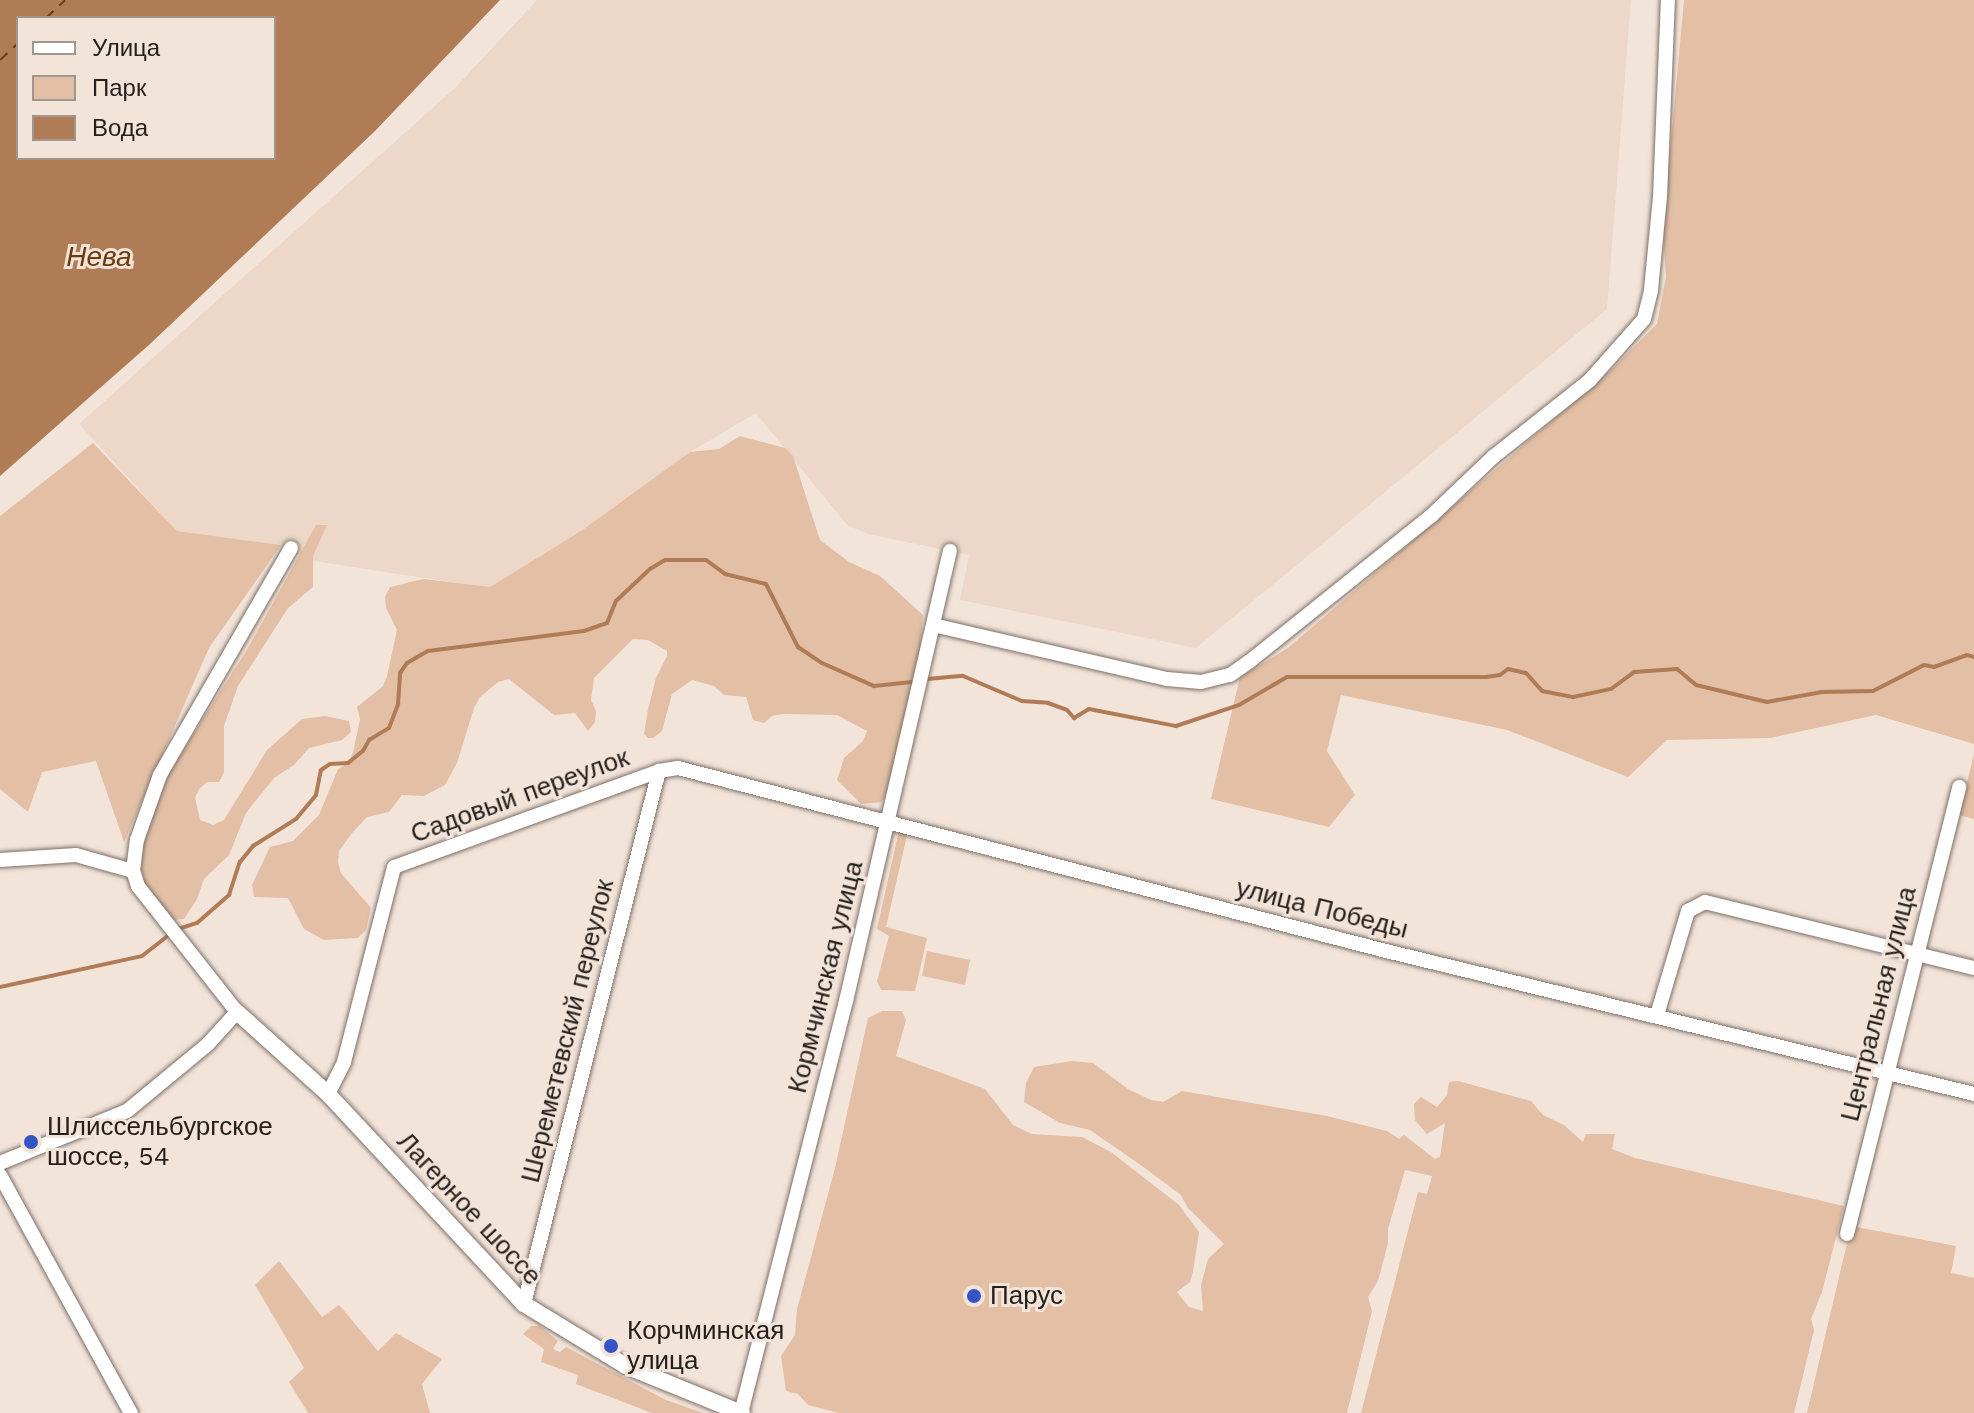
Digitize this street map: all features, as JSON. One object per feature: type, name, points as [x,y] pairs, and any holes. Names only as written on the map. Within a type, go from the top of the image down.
[{"type":"street","points":[[933,625],[1167,679],[1201,682],[1230,675],[1250,661],[1431,516],[1493,457],[1590,380],[1644,319],[1658,225],[1668,0]]},
{"type":"street","points":[[0,1163],[127,1111],[208,1044],[237,1012],[138,886],[133,871],[137,840],[160,775],[291,548]]},
{"type":"street","name":"Кормчинская улица","points":[[741,1413],[889,820],[950,551]]},
{"type":"street","name":"улица Победы","points":[[659,771],[678,768],[889,820],[1369,947],[1974,1094]]},
{"type":"street","name":"Садовый переулок","points":[[328,1094],[344,1062],[394,867],[659,771]]},
{"type":"street","name":"Шереметевский переулок","points":[[524,1304],[659,771]]},
{"type":"street","name":"Центральная улица","points":[[1847,1234],[1959,787]]},
{"type":"street","points":[[0,860],[76,855],[133,871]]},
{"type":"street","points":[[1657,1015],[1688,911],[1705,902],[1974,968]]},
{"type":"street","name":"Лагерное шоссе","points":[[237,1012],[328,1094],[524,1304],[626,1366],[741,1413]]},
{"type":"street","points":[[0,1175],[131,1413]]},
{"type":"shaded area","points":[[537,0],[1631,0],[1607,309],[1196,648],[960,600],[969,555],[868,534],[847,525],[756,413],[690,452],[581,531],[490,588],[307,560],[281,545],[177,531],[79,424],[455,88]]},
{"type":"green space","points":[[1684,0],[1974,0],[1974,744],[1876,715],[1770,738],[1667,740],[1628,777],[1507,730],[1341,695],[1327,751],[1355,795],[1329,827],[1211,799],[1240,677],[1288,648],[1610,371],[1657,324],[1666,277],[1663,229]]},
{"type":"green space","points":[[740,436],[785,448],[793,456],[820,540],[849,562],[880,576],[923,615],[918,672],[912,682],[887,792],[882,802],[861,804],[837,780],[844,758],[863,741],[867,731],[837,715],[783,714],[772,716],[764,723],[753,720],[746,697],[724,695],[714,686],[692,680],[672,694],[662,731],[648,738],[644,734],[648,709],[667,651],[648,640],[633,639],[594,678],[591,700],[596,711],[595,722],[588,731],[575,713],[554,715],[509,679],[498,682],[480,697],[474,708],[457,763],[445,785],[424,796],[402,795],[389,812],[367,817],[352,833],[339,851],[338,862],[341,873],[371,908],[366,930],[358,938],[324,940],[304,929],[288,898],[254,897],[252,885],[270,847],[293,841],[319,815],[338,769],[348,763],[353,753],[360,719],[357,707],[383,686],[397,630],[386,608],[385,597],[390,587],[423,579],[490,587],[581,531],[690,452],[719,449]]},
{"type":"green space","points":[[93,443],[177,531],[281,545],[209,648],[124,842],[96,761],[42,772],[28,812],[0,789],[0,516]]},
{"type":"green space","points":[[316,525],[327,525],[313,556],[313,587],[288,608],[238,686],[224,726],[224,772],[219,782],[207,782],[195,798],[200,820],[213,825],[224,820],[267,750],[302,719],[325,716],[349,721],[351,732],[342,740],[309,748],[294,765],[274,778],[246,813],[229,855],[204,879],[197,899],[184,919],[173,920],[143,886],[140,863],[150,816],[163,782],[248,648]]},
{"type":"green space","points":[[1974,754],[1974,819],[1959,815]]},
{"type":"green space","points":[[899,830],[908,831],[886,927],[927,938],[915,991],[881,990],[877,981],[889,936],[877,929]]},
{"type":"green space","points":[[927,951],[970,960],[965,985],[922,976]]},
{"type":"green space","points":[[882,1011],[902,1011],[906,1020],[896,1056],[985,1089],[1013,1125],[1032,1134],[1082,1137],[1111,1152],[1179,1205],[1199,1232],[1190,1282],[1177,1292],[1189,1307],[1203,1311],[1201,1285],[1208,1259],[1224,1244],[1188,1208],[1181,1195],[1142,1166],[1090,1130],[1060,1123],[1024,1102],[1026,1083],[1034,1067],[1072,1061],[1093,1063],[1128,1089],[1151,1100],[1163,1102],[1182,1091],[1327,1116],[1387,1131],[1399,1139],[1404,1135],[1435,1159],[1440,1157],[1445,1123],[1427,1134],[1415,1120],[1414,1104],[1421,1097],[1437,1107],[1447,1095],[1449,1082],[1458,1081],[1531,1101],[1543,1115],[1564,1125],[1583,1142],[1586,1134],[1615,1134],[1612,1149],[1635,1158],[1844,1206],[1822,1292],[1811,1319],[1814,1330],[1794,1413],[1361,1413],[1418,1192],[1427,1194],[1432,1176],[1405,1170],[1388,1229],[1388,1243],[1378,1281],[1368,1297],[1372,1311],[1347,1413],[839,1413],[808,1405],[798,1394],[786,1391],[781,1356],[795,1335],[797,1309],[835,1168],[868,1018]]},
{"type":"green space","points":[[1851,1226],[1956,1246],[1951,1273],[1974,1278],[1974,1413],[1807,1413]]},
{"type":"green space","points":[[279,1261],[322,1317],[339,1305],[378,1351],[396,1333],[442,1359],[422,1384],[430,1413],[308,1413],[289,1382],[304,1368],[255,1285]]},
{"type":"green space","points":[[531,1326],[540,1326],[558,1341],[553,1349],[560,1352],[566,1347],[666,1400],[703,1413],[652,1413],[576,1384],[578,1375],[541,1362],[544,1349],[523,1334]]},
{"type":"water","name":"Нева","points":[[0,0],[500,0],[375,131],[150,344],[0,476]]},
{"type":"waterway","points":[[178,929],[197,923],[229,895],[240,862],[253,846],[296,819],[316,795],[321,770],[330,764],[348,763],[363,751],[369,740],[389,728],[398,704],[400,673],[407,663],[428,651],[584,631],[607,623],[616,601],[650,569],[665,560],[706,560],[725,574],[766,584],[798,647],[822,663],[874,686],[912,682]]},
{"type":"waterway","points":[[927,679],[963,676],[1022,701],[1048,703],[1067,710],[1074,718],[1089,709],[1176,726],[1239,705],[1287,677],[1486,677],[1500,675],[1508,669],[1526,673],[1542,691],[1573,697],[1611,689],[1634,672],[1677,669],[1696,685],[1767,702],[1822,692],[1873,691],[1924,665],[1934,667],[1967,655],[1974,657]]},
{"type":"waterway","points":[[0,987],[142,956],[171,933]]},
{"type":"ferry route","points":[[48,16],[65,0]]},
{"type":"ferry route","points":[[0,60],[16,45]]},
{"type":"place","name":"Шлиссельбургское шоссе, 54","points":[[31,1142]]},
{"type":"place","name":"Парус","points":[[974,1296]]},
{"type":"place","name":"Корчминская улица","points":[[611,1346]]}]
